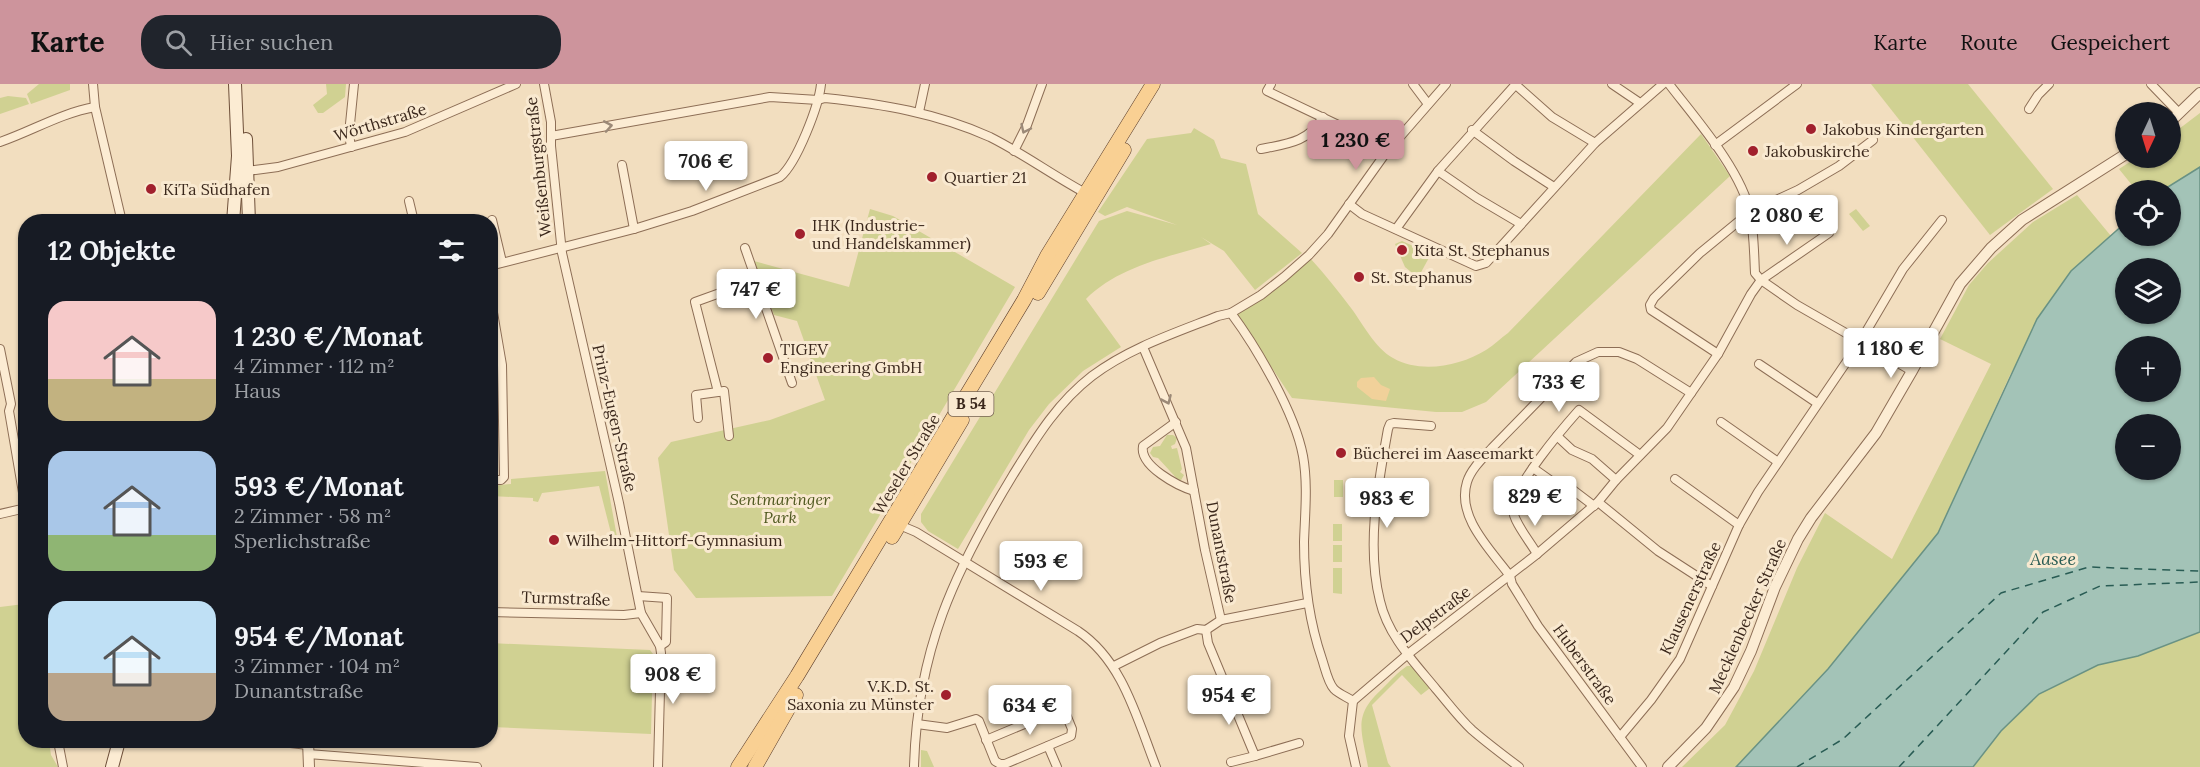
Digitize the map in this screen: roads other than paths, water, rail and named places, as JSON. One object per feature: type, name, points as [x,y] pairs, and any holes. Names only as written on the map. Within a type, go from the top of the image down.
[{"type":"main road","points":[[234,214],[238,156],[235,84]]},
{"type":"main road","points":[[242,84],[249,214]]},
{"type":"main road","name":"Weseler Straße","points":[[1090,196],[1153,84]]},
{"type":"main road","name":"Weseler Straße","points":[[755,767],[1024,300],[1047,256],[1090,196],[1164,84]]},
{"type":"main road","name":"Weseler Straße","points":[[738,767],[895,523]]},
{"type":"main road","points":[[112,767],[117,748]]},
{"type":"street","points":[[93,84],[95,107],[120,214]]},
{"type":"street","points":[[351,147],[349,134],[354,84]]},
{"type":"street","name":"Wörthstraße","points":[[247,171],[278,166],[418,128],[516,84]]},
{"type":"street","name":"Weißenburgstraße","points":[[544,84],[551,122],[561,248]]},
{"type":"street","points":[[498,263],[634,229],[702,207],[780,177],[788,170],[807,133],[821,84]]},
{"type":"street","points":[[919,112],[925,84]]},
{"type":"street","points":[[1014,151],[1024,133],[1042,84]]},
{"type":"street","points":[[1271,84],[1267,91],[1349,130],[1385,154]]},
{"type":"street","points":[[1413,84],[1428,104]]},
{"type":"street","points":[[914,767],[916,724],[922,686],[946,600],[989,515],[1055,410],[1092,376],[1123,356],[1218,316],[1231,313],[1261,295],[1284,277],[1328,234],[1385,154],[1446,84]]},
{"type":"street","points":[[1396,230],[1437,171],[1516,84],[1552,117],[1595,143]]},
{"type":"street","points":[[1612,84],[1640,103]]},
{"type":"street","points":[[1349,204],[1362,214],[1476,266],[1486,263],[1595,143],[1663,84]]},
{"type":"street","points":[[1669,84],[1715,145],[1737,180],[1750,212],[1755,273],[1761,280],[1797,305],[1912,371]]},
{"type":"street","points":[[1715,145],[1797,84]]},
{"type":"street","points":[[2028,109],[2049,84]]},
{"type":"street","points":[[2151,84],[2168,102]]},
{"type":"street","points":[[2181,111],[2200,93]]},
{"type":"street","points":[[551,136],[769,97],[818,100],[825,98],[872,103],[919,112],[992,138],[1090,196]]},
{"type":"street","points":[[0,142],[21,135],[37,125],[95,107]]},
{"type":"street","points":[[1261,149],[1290,144],[1305,137],[1312,132],[1323,117]]},
{"type":"street","points":[[1472,130],[1554,187]]},
{"type":"street","points":[[1718,354],[1651,310],[1650,305],[1654,298],[1700,253],[1750,212],[1798,190],[1839,166],[1873,140]]},
{"type":"street","name":"Mecklenbecker Straße","points":[[1668,767],[1706,728],[1734,687],[1751,651],[1775,587],[1798,539],[1811,518],[1876,433],[1955,293],[1991,248],[2032,213],[2115,161]]},
{"type":"street","points":[[622,165],[634,229]]},
{"type":"street","points":[[1437,171],[1521,224]]},
{"type":"street","points":[[409,201],[412,214]]},
{"type":"street","name":"Klausenerstraße","points":[[1620,736],[1651,700],[1680,659],[1739,525],[1778,462],[1860,342],[1903,269],[1942,220]]},
{"type":"street","points":[[1761,280],[1828,233]]},
{"type":"street","points":[[498,245],[502,262]]},
{"type":"street","name":"Prinz-Eugen-Straße","points":[[561,248],[619,503],[641,613],[660,646],[662,666],[658,767]]},
{"type":"street","points":[[745,248],[792,383]]},
{"type":"street","points":[[718,392],[694,302],[756,280]]},
{"type":"street","name":"Delpstraße","points":[[1353,701],[1407,654],[1538,554],[1596,504],[1666,428],[1718,354],[1761,280]]},
{"type":"street","points":[[1231,313],[1288,409],[1297,431],[1303,455],[1306,489],[1304,543],[1307,603],[1332,688],[1353,701],[1350,736],[1356,767]]},
{"type":"street","points":[[498,341],[502,364],[504,477],[498,480]]},
{"type":"street","name":"Dunantstraße","points":[[1143,346],[1186,448],[1221,620]]},
{"type":"street","points":[[0,348],[11,404],[4,412],[18,477]]},
{"type":"street","name":"Huberstraße","points":[[1642,767],[1538,626],[1509,576],[1470,520],[1465,503],[1467,482],[1491,448],[1576,362],[1598,352],[1619,352],[1637,359],[1691,393]]},
{"type":"street","points":[[1759,364],[1817,404]]},
{"type":"street","points":[[698,418],[696,395],[724,391],[729,436]]},
{"type":"street","points":[[1538,554],[1518,524],[1512,510],[1533,468],[1579,410],[1640,455]]},
{"type":"street","name":"Dunantstraße","points":[[1176,422],[1143,446],[1142,452],[1144,457],[1166,478],[1178,486],[1194,490]]},
{"type":"street","points":[[1721,422],[1778,462]]},
{"type":"street","points":[[1431,426],[1390,424],[1375,517],[1374,566],[1380,601],[1386,620],[1407,654],[1466,723],[1519,767]]},
{"type":"street","points":[[1557,436],[1572,450],[1592,459],[1616,480]]},
{"type":"street","points":[[1533,468],[1557,485],[1569,487],[1596,504],[1658,551],[1712,586]]},
{"type":"street","points":[[1675,479],[1739,525]]},
{"type":"street","points":[[0,514],[18,510]]},
{"type":"street","points":[[895,523],[916,532],[1089,638],[1113,666],[1156,767]]},
{"type":"street","name":"Prinz-Eugen-Straße","points":[[638,596],[668,598],[666,642],[660,646]]},
{"type":"street","name":"Dunantstraße","points":[[1113,666],[1160,643],[1197,629],[1206,630],[1221,620],[1307,603]]},
{"type":"street","name":"Turmstraße","points":[[498,612],[624,615],[641,613]]},
{"type":"street","points":[[1206,630],[1208,643],[1255,756]]},
{"type":"street","points":[[916,724],[947,729],[976,719],[979,721],[995,761],[1000,765],[1071,736],[1072,729],[1056,690]]},
{"type":"street","points":[[986,740],[1064,708]]},
{"type":"street","points":[[1231,762],[1299,743]]},
{"type":"street","points":[[1048,746],[1057,767]]},
{"type":"street","points":[[59,748],[63,767]]},
{"type":"street","points":[[308,748],[309,767]]},
{"type":"street","points":[[324,748],[477,767]]},
{"type":"water","name":"Aasee","points":[[2200,167],[2200,632],[2138,656],[2098,665],[2039,694],[2001,731],[1973,767],[1736,767],[1828,669],[1938,533],[2037,319],[2071,271],[2115,232],[2115,246],[2181,246],[2181,180],[2179,180]]},
{"type":"place","name":"Jakobus Kindergarten","points":[[1811,129]]},
{"type":"place","name":"Jakobuskirche","points":[[1753,151]]},
{"type":"place","name":"Quartier 21","points":[[932,177]]},
{"type":"place","name":"KiTa Südhafen","points":[[151,189]]},
{"type":"place","name":"IHK (Industrie- und Handelskammer)","points":[[800,234]]},
{"type":"place","name":"Kita St. Stephanus","points":[[1402,250]]},
{"type":"place","name":"St. Stephanus","points":[[1359,277]]},
{"type":"place","name":"TIGEV Engineering GmbH","points":[[768,358]]},
{"type":"place","name":"Bücherei im Aaseemarkt","points":[[1341,453]]},
{"type":"place","name":"Wilhelm-Hittorf-Gymnasium","points":[[554,540]]},
{"type":"place","name":"V.K.D. St. Saxonia zu Münster","points":[[946,695]]},
{"type":"park label","name":"Sentmaringer Park","points":[[780,508]]}]
